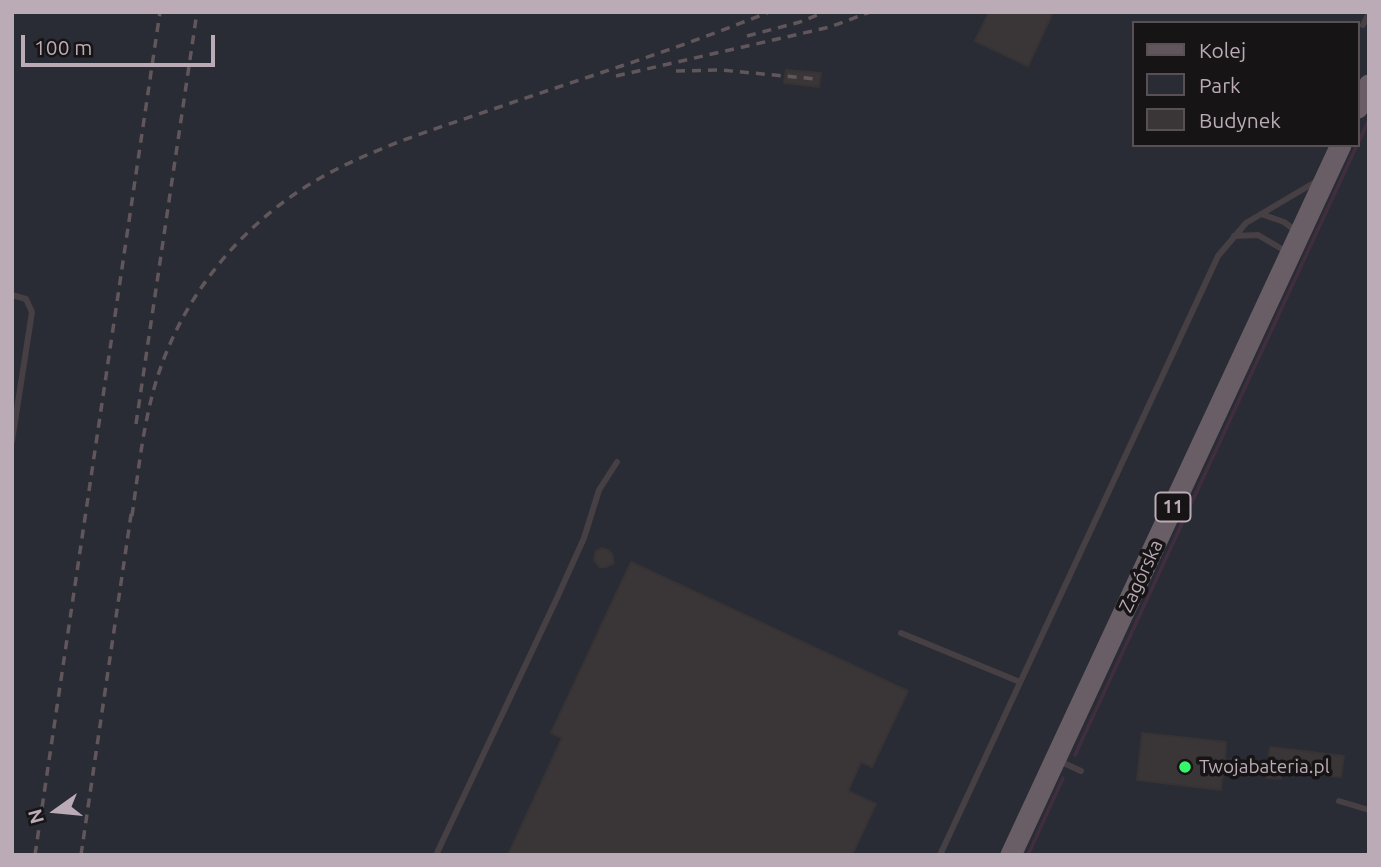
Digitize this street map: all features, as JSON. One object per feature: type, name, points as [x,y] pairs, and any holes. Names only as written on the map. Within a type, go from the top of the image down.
[{"type":"highway","points":[[1360,104],[1369,85]]},
{"type":"highway","name":"Zagórska","points":[[1011,855],[1340,147]]},
{"type":"lane","points":[[1363,25],[1369,13]]},
{"type":"lane","points":[[940,855],[1218,256],[1246,223],[1327,175]]},
{"type":"lane","points":[[1261,214],[1284,222],[1300,234]]},
{"type":"lane","points":[[1234,236],[1258,235],[1290,255]]},
{"type":"lane","points":[[12,295],[26,299],[32,312],[12,441]]},
{"type":"lane","points":[[436,855],[584,538],[599,490],[617,462]]},
{"type":"lane","points":[[901,633],[1020,682]]},
{"type":"lane","points":[[1056,760],[1081,771]]},
{"type":"lane","points":[[1339,801],[1369,810]]},
{"type":"green space","points":[[12,12],[1369,12],[1369,855],[12,855]]},
{"type":"building","points":[[989,12],[1053,12],[1028,66],[975,41]]},
{"type":"building","points":[[786,70],[821,73],[819,87],[784,83]]},
{"type":"building","points":[[602,548],[612,554],[614,563],[606,567],[600,567],[594,560],[596,551]]},
{"type":"building","points":[[631,562],[908,691],[872,767],[861,762],[848,791],[876,804],[852,855],[508,855],[562,738],[551,733]]},
{"type":"building","name":"Twojabateria.pl","points":[[1142,733],[1226,742],[1225,759],[1233,760],[1231,774],[1223,773],[1221,790],[1137,780]]},
{"type":"building","points":[[1270,747],[1344,756],[1341,777],[1282,771],[1281,779],[1266,778]]},
{"type":"waterway","points":[[1360,139],[1369,120]]},
{"type":"waterway","points":[[1075,755],[1356,147]]},
{"type":"waterway","points":[[1028,855],[1063,778]]},
{"type":"railway","points":[[35,855],[160,12]]},
{"type":"railway","points":[[136,424],[197,12]]},
{"type":"railway","points":[[132,516],[153,391],[180,322],[215,269],[258,223],[283,202],[337,169],[398,142],[671,49],[769,12]]},
{"type":"railway","points":[[747,36],[800,22],[825,12]]},
{"type":"railway","points":[[616,76],[830,27],[870,12]]},
{"type":"railway","points":[[676,71],[721,70],[816,79]]},
{"type":"railway","points":[[81,855],[132,508]]},
{"type":"place","name":"Twojabateria.pl","points":[[1185,767]]}]
